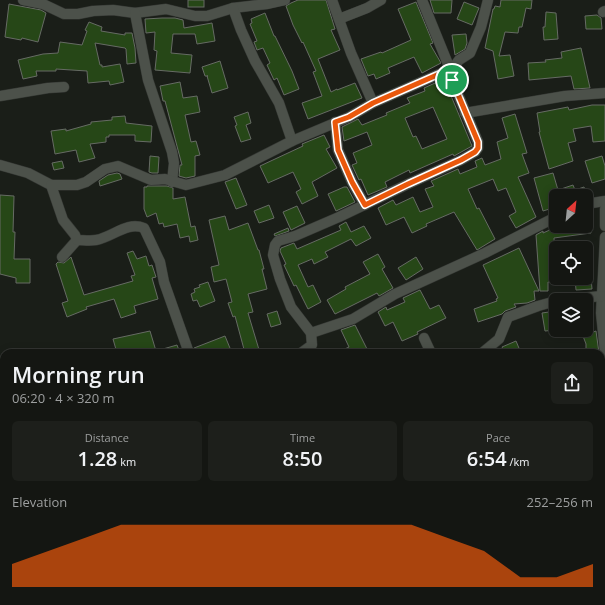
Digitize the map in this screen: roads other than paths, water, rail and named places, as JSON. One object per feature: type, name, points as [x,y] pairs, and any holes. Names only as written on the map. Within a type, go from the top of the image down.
[{"type":"street","points":[[23,0],[43,4],[64,14],[113,10],[135,13],[166,9],[195,16],[208,16],[233,8],[267,4],[285,0]]},
{"type":"street","points":[[332,0],[351,53],[373,103]]},
{"type":"street","points":[[339,19],[367,8],[381,0]]},
{"type":"street","points":[[307,349],[312,345],[311,333],[291,307],[273,255],[273,248],[278,242],[365,205],[461,160],[475,152],[478,148],[478,142],[452,80],[452,69],[422,0]]},
{"type":"street","points":[[0,165],[28,173],[51,185],[77,185],[86,182],[105,169],[118,166],[151,180],[165,179],[186,185],[225,175],[292,141],[349,117],[373,103],[452,69],[459,60],[470,54],[481,27],[488,0]]},
{"type":"street","points":[[233,8],[255,61],[279,103],[292,141]]},
{"type":"street","points":[[135,13],[148,80],[172,152],[174,163],[172,182]]},
{"type":"street","points":[[0,96],[48,88],[64,87]]},
{"type":"street","points":[[465,112],[565,96],[605,93]]},
{"type":"street","points":[[335,122],[338,150],[352,182],[365,205]]},
{"type":"street","points":[[51,185],[63,220],[75,235],[77,240]]},
{"type":"street","points":[[593,203],[605,201]]},
{"type":"street","points":[[605,210],[605,226]]},
{"type":"street","points":[[311,333],[353,319],[395,294],[485,253],[549,221]]},
{"type":"street","points":[[62,256],[77,240],[97,240],[125,228],[137,225],[144,228],[160,262],[164,282],[188,349]]},
{"type":"street","points":[[605,237],[601,314],[605,349]]},
{"type":"street","points":[[593,297],[602,296]]},
{"type":"street","points":[[487,349],[498,339],[508,317],[549,303]]},
{"type":"street","points":[[424,338],[429,349]]}]
